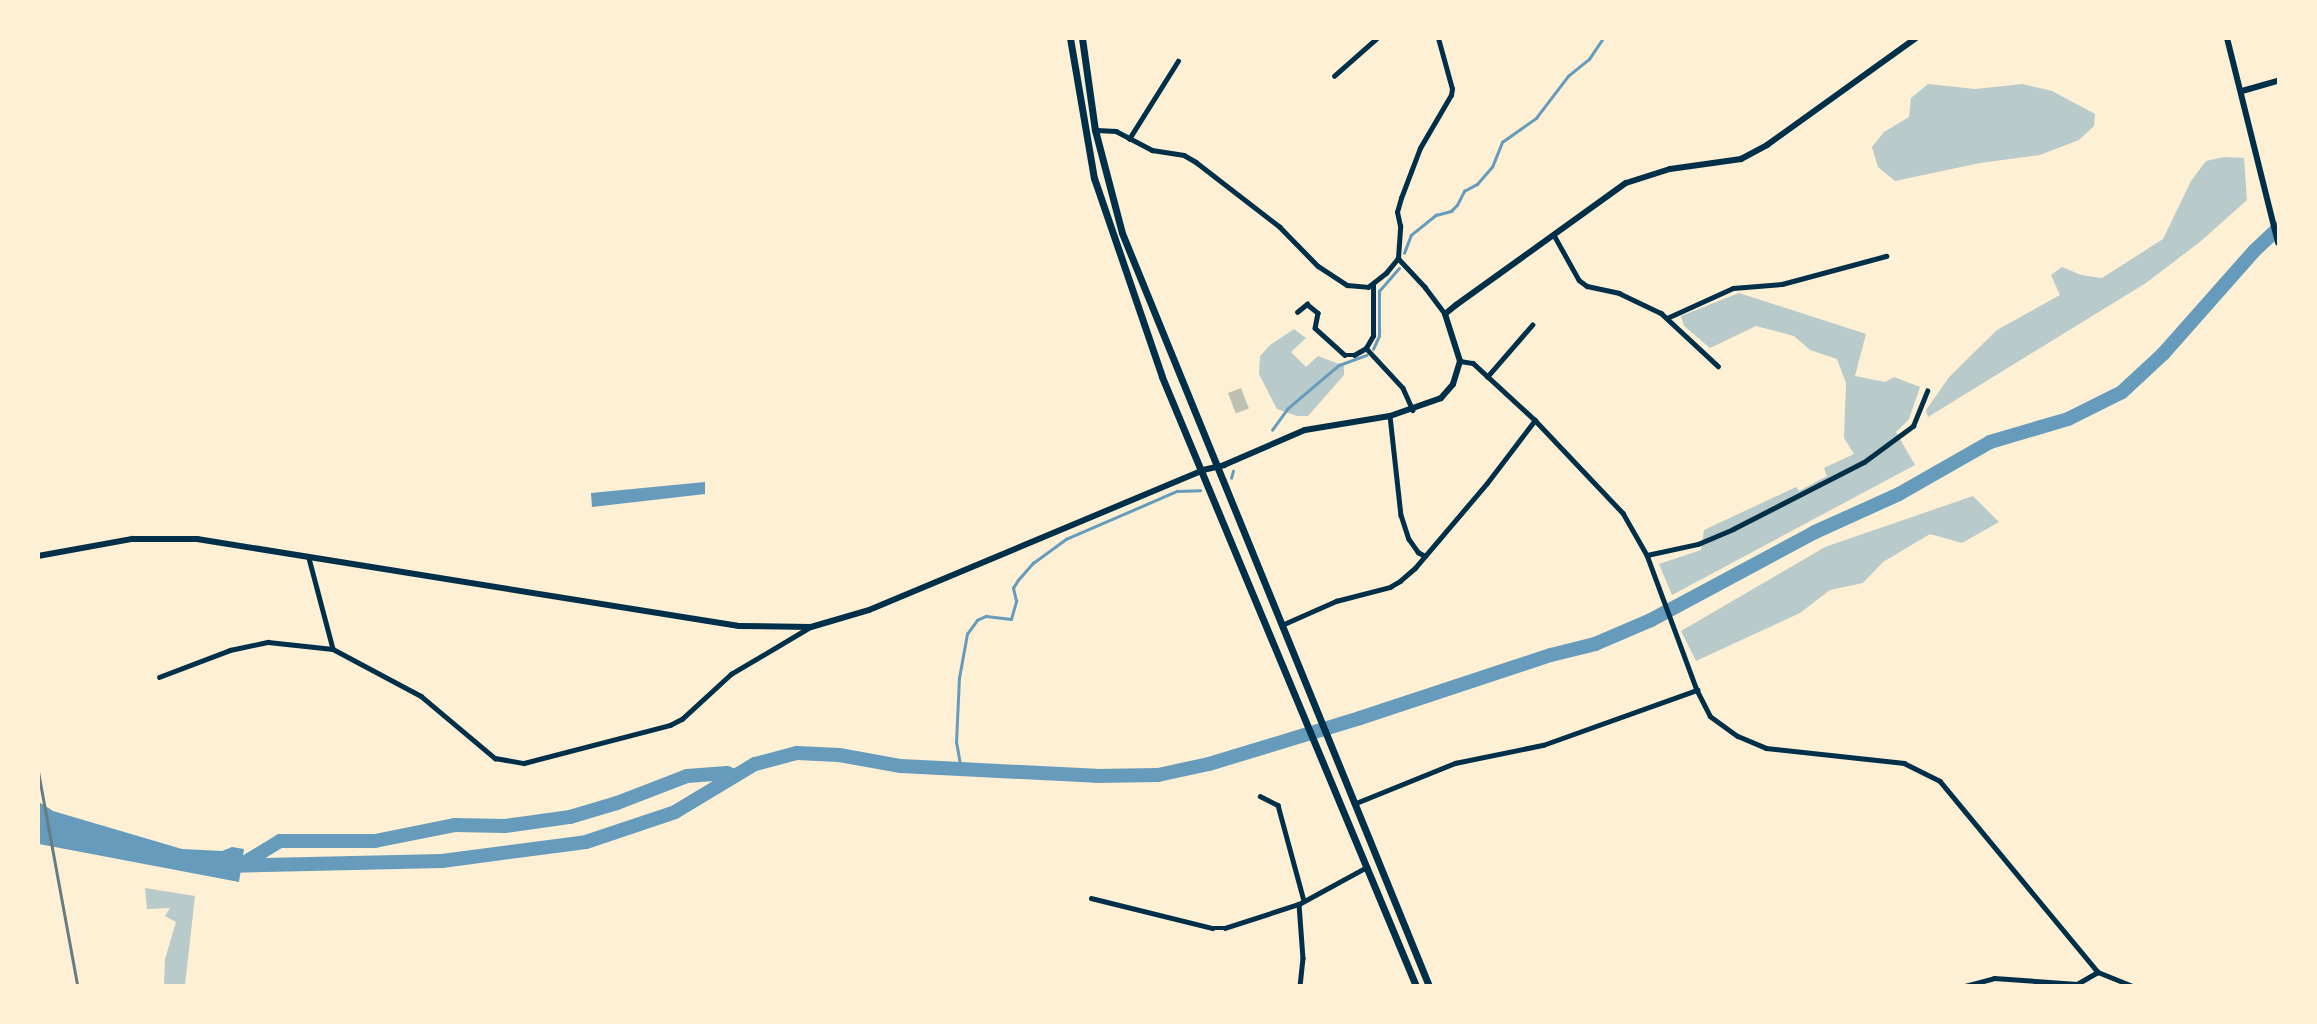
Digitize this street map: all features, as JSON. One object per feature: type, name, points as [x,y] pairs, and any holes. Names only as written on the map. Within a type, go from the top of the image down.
[{"type":"highway","points":[[1070,38],[1094,178],[1162,377],[1416,985]]},
{"type":"highway","points":[[1082,38],[1095,130],[1122,233],[1217,468],[1284,624],[1429,985]]},
{"type":"main road","points":[[38,555],[161,537],[197,539],[739,626],[811,626],[869,610],[1305,430],[1413,410],[1448,392],[1460,361],[1445,314],[1626,183],[1647,174],[1741,159],[1767,145],[1916,38]]},
{"type":"main road","points":[[2227,38],[2278,243]]},
{"type":"main road","points":[[2242,91],[2278,81]]},
{"type":"street","points":[[1334,76],[1377,38]]},
{"type":"street","points":[[1095,130],[1116,131],[1152,150],[1184,156],[1196,162],[1280,227],[1318,266],[1347,285],[1357,288],[1373,285],[1398,258],[1401,226],[1397,212],[1401,198],[1420,148],[1452,89],[1438,38]]},
{"type":"street","points":[[1129,139],[1178,61]]},
{"type":"street","points":[[1554,235],[1579,280],[1587,286],[1619,293],[1667,318],[1718,366]]},
{"type":"street","points":[[1667,318],[1733,288],[1782,284],[1886,256]]},
{"type":"street","points":[[1398,258],[1445,314]]},
{"type":"street","points":[[1297,312],[1307,304],[1318,313],[1315,328],[1345,355],[1354,355],[1366,348],[1374,327],[1373,285]]},
{"type":"street","points":[[1487,377],[1532,325]]},
{"type":"street","points":[[1366,348],[1403,388],[1413,410]]},
{"type":"street","points":[[1460,361],[1473,363],[1535,419],[1623,513],[1647,555],[1697,690],[1710,716],[1750,742],[1789,751],[1904,763],[1940,781],[2098,972],[2133,985]]},
{"type":"street","points":[[1647,555],[1698,544],[1734,530],[1864,462],[1913,426],[1927,391]]},
{"type":"street","points":[[1390,416],[1401,515],[1409,539],[1418,552],[1425,556]]},
{"type":"street","points":[[1284,624],[1336,601],[1390,587],[1415,568],[1487,483],[1535,419]]},
{"type":"street","points":[[309,558],[333,649]]},
{"type":"street","points":[[159,677],[230,650],[268,642],[333,649],[421,696],[495,758],[524,763],[670,725],[682,719],[731,674],[811,626]]},
{"type":"street","points":[[1356,803],[1455,763],[1543,745],[1697,690]]},
{"type":"street","points":[[1260,796],[1278,805],[1302,903],[1303,958],[1300,985]]},
{"type":"street","points":[[1091,898],[1212,928],[1225,928],[1302,903],[1367,867]]},
{"type":"street","points":[[1965,985],[1994,978],[2077,984],[2098,972]]},
{"type":"shaded area","points":[[1928,84],[1975,89],[2022,84],[2052,91],[2095,114],[2094,126],[2079,140],[2040,155],[1980,163],[1895,181],[1878,167],[1872,147],[1884,132],[1909,117],[1911,98]]},
{"type":"shaded area","points":[[2224,157],[2244,158],[2247,200],[2201,241],[2146,283],[1928,417],[1926,410],[1950,376],[1997,330],[2060,295],[2051,275],[2062,267],[2081,275],[2102,278],[2163,239],[2191,181],[2206,161]]},
{"type":"shaded area","points":[[1739,293],[1866,334],[1855,376],[1885,382],[1894,377],[1920,387],[1909,419],[1896,432],[1915,465],[1672,595],[1659,564],[1701,550],[1704,530],[1796,487],[1799,491],[1827,476],[1824,468],[1854,454],[1844,438],[1846,383],[1837,359],[1810,350],[1794,336],[1756,326],[1710,348],[1684,326],[1681,316]]},
{"type":"shaded area","points":[[1294,329],[1306,338],[1291,352],[1306,367],[1318,356],[1344,366],[1344,375],[1308,416],[1297,416],[1277,409],[1259,374],[1260,356],[1270,345]]},
{"type":"shaded area","points":[[1973,496],[1999,522],[1962,543],[1930,534],[1883,562],[1863,583],[1830,590],[1800,613],[1696,661],[1681,631],[1825,547]]},
{"type":"shaded area","points":[[145,888],[195,896],[185,985],[164,985],[165,959],[176,922],[165,916],[170,908],[147,909]]},
{"type":"water","points":[[705,482],[705,494],[592,507],[591,493]]},
{"type":"water","points":[[39,802],[53,811],[182,849],[244,849],[239,882],[39,844]]},
{"type":"building","points":[[1241,388],[1249,409],[1236,414],[1228,393]]},
{"type":"waterway","points":[[1404,253],[1411,235],[1436,215],[1451,211],[1457,205],[1464,191],[1477,184],[1492,167],[1502,142],[1536,118],[1568,76],[1589,59],[1603,38]]},
{"type":"waterway","points":[[225,866],[442,861],[586,842],[675,812],[755,764],[797,753],[839,755],[901,766],[1096,776],[1158,775],[1209,764],[1360,718],[1551,655],[1595,644],[1651,620],[1815,532],[1899,494],[1990,442],[2068,419],[2122,392],[2163,354],[2254,251],[2278,229]]},
{"type":"waterway","points":[[1373,349],[1379,336],[1379,291],[1399,268]]},
{"type":"waterway","points":[[1272,430],[1287,409],[1339,365],[1366,355]]},
{"type":"waterway","points":[[1231,478],[1233,471]]},
{"type":"waterway","points":[[961,770],[956,743],[959,678],[967,634],[977,620],[986,616],[1011,619],[1016,601],[1013,588],[1018,580],[1033,563],[1066,539],[1177,491],[1200,490]]},
{"type":"waterway","points":[[244,863],[280,841],[375,841],[455,825],[505,826],[570,817],[617,803],[687,776],[727,773],[734,776]]},
{"type":"railway","points":[[38,769],[78,986]]}]
